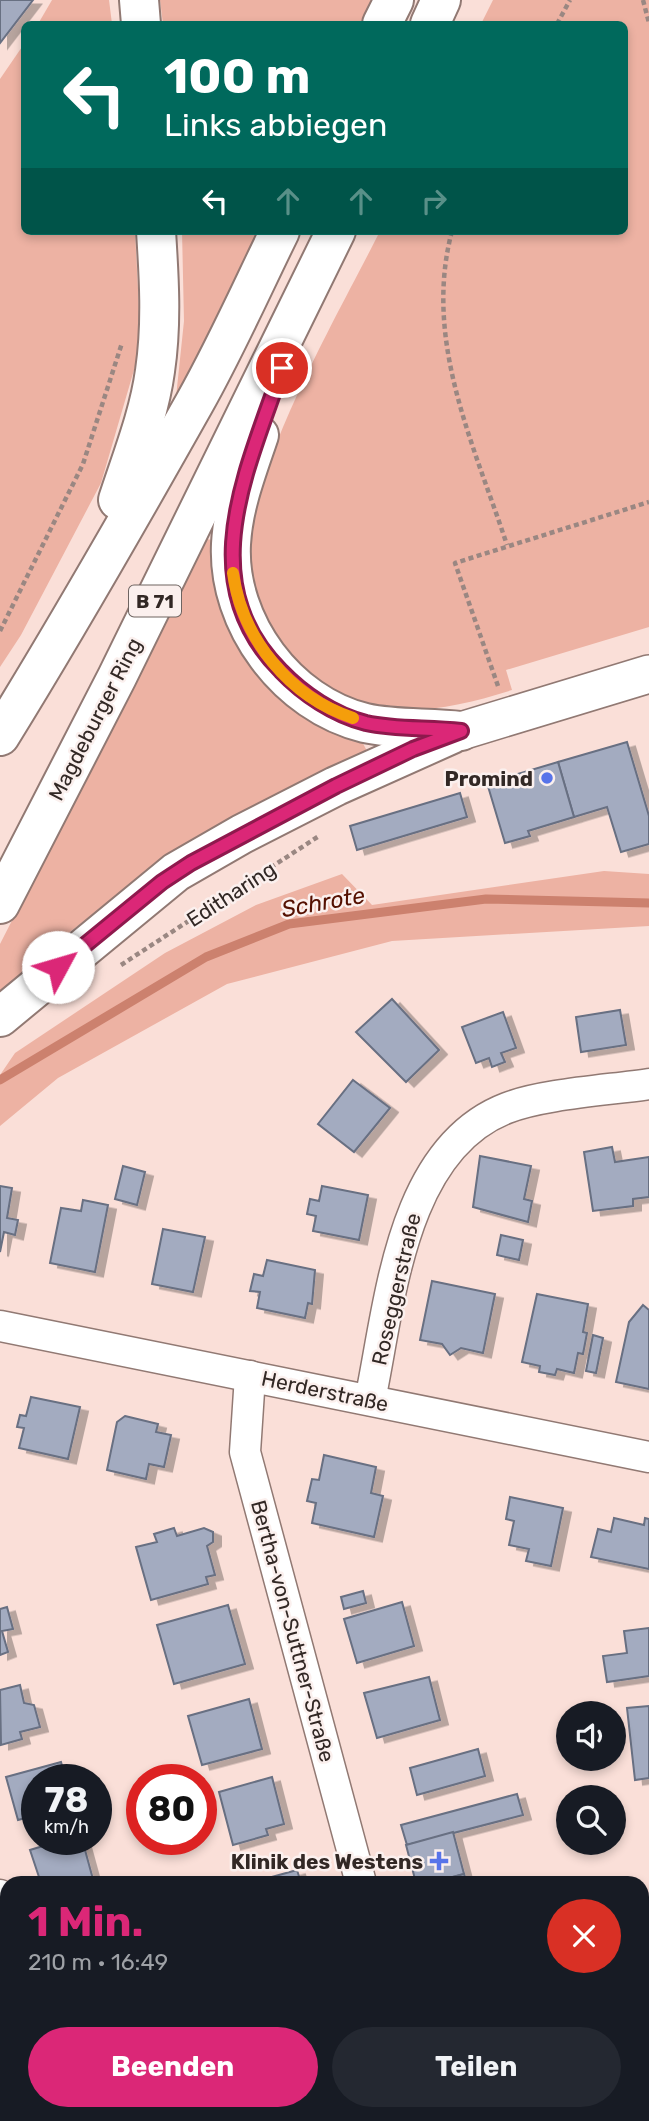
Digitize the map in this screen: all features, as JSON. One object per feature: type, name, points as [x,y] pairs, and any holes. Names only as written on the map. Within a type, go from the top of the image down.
[{"type":"highway","points":[[139,0],[141,21]]},
{"type":"highway","points":[[384,21],[394,0]]},
{"type":"highway","points":[[431,21],[441,0]]},
{"type":"highway","points":[[82,603],[141,432],[153,382],[160,294],[156,235]]},
{"type":"highway","points":[[0,736],[82,603],[139,496],[196,400],[278,235]]},
{"type":"highway","name":"Magdeburger Ring","points":[[0,904],[334,235]]},
{"type":"highway","points":[[306,296],[236,508],[232,564],[241,606],[253,635],[275,666],[301,690],[330,708],[364,722],[461,731]]},
{"type":"highway","points":[[0,1017],[176,872],[336,786],[413,749],[461,731]]},
{"type":"street","points":[[461,731],[649,674]]},
{"type":"street","name":"Roseggerstraße","points":[[370,1400],[404,1241],[416,1205],[446,1154],[470,1131],[506,1108],[649,1084]]},
{"type":"street","name":"Herderstraße","points":[[0,1326],[649,1457]]},
{"type":"street","name":"Bertha-von-Suttner-Straße","points":[[250,1376],[245,1452],[359,1876]]},
{"type":"path","points":[[560,21],[570,0]]},
{"type":"path","points":[[643,0],[649,23]]},
{"type":"path","points":[[451,235],[442,290],[444,345],[507,545]]},
{"type":"path","points":[[0,631],[83,464],[125,332]]},
{"type":"path","points":[[509,717],[455,563],[649,502]]},
{"type":"path","name":"Editharing","points":[[113,970],[323,833]]},
{"type":"shaded area","points":[[52,0],[109,0],[112,21],[40,21]]},
{"type":"shaded area","points":[[160,0],[378,0],[368,21],[163,21]]},
{"type":"shaded area","points":[[493,0],[649,0],[649,627],[506,670],[512,690],[485,698],[431,709],[377,707],[351,700],[327,688],[287,650],[265,619],[255,596],[251,584],[248,548],[256,505],[271,457],[292,406],[378,235],[628,235],[628,21],[482,21]]},
{"type":"shaded area","points":[[21,48],[21,235],[135,235],[141,346],[101,483],[21,635],[0,667],[0,79]]},
{"type":"shaded area","points":[[182,235],[263,235],[176,397],[184,321]]},
{"type":"shaded area","points":[[207,539],[212,540],[217,583],[359,736],[367,751],[174,853],[71,931],[0,995],[0,944]]},
{"type":"shaded area","points":[[604,871],[649,874],[649,926],[392,941],[227,984],[58,1078],[0,1126],[0,1075],[15,1053],[165,953],[256,905],[342,874],[372,905]]},
{"type":"building","points":[[0,0],[33,0],[0,43]]},
{"type":"building","points":[[627,742],[649,816],[649,844],[621,852],[607,807],[574,817],[558,762]]},
{"type":"building","points":[[558,762],[574,817],[528,831],[530,836],[505,843],[487,783]]},
{"type":"building","points":[[460,793],[467,817],[357,850],[350,826]]},
{"type":"building","points":[[392,999],[439,1050],[406,1082],[356,1032]]},
{"type":"building","points":[[620,1010],[626,1045],[581,1052],[576,1017]]},
{"type":"building","points":[[503,1012],[516,1048],[501,1053],[505,1062],[492,1067],[489,1058],[476,1063],[462,1027]]},
{"type":"building","points":[[353,1080],[390,1108],[354,1152],[318,1124]]},
{"type":"building","points":[[612,1147],[615,1162],[649,1157],[649,1197],[633,1199],[633,1206],[593,1211],[584,1152]]},
{"type":"building","points":[[480,1156],[531,1166],[524,1199],[532,1201],[528,1222],[473,1207]]},
{"type":"building","points":[[123,1166],[145,1172],[137,1205],[115,1199]]},
{"type":"building","points":[[0,1186],[12,1188],[7,1218],[18,1220],[15,1235],[4,1232],[0,1252]]},
{"type":"building","points":[[322,1186],[368,1195],[359,1240],[313,1231],[316,1216],[307,1214],[310,1199],[319,1201]]},
{"type":"building","points":[[83,1200],[108,1205],[95,1272],[50,1263],[61,1208],[81,1211]]},
{"type":"building","points":[[163,1229],[205,1237],[193,1292],[152,1284]]},
{"type":"building","points":[[501,1235],[523,1240],[519,1260],[497,1255]]},
{"type":"building","points":[[267,1260],[315,1270],[312,1304],[308,1303],[305,1318],[257,1308],[260,1292],[250,1291],[254,1274],[263,1276]]},
{"type":"building","points":[[432,1281],[495,1294],[483,1353],[461,1348],[450,1355],[442,1344],[420,1340]]},
{"type":"building","points":[[537,1294],[588,1304],[583,1332],[587,1333],[583,1354],[578,1353],[574,1373],[557,1369],[555,1375],[539,1372],[540,1366],[522,1362]]},
{"type":"building","points":[[643,1305],[649,1310],[649,1389],[616,1382],[629,1322]]},
{"type":"building","points":[[593,1335],[603,1338],[596,1373],[586,1371]]},
{"type":"building","points":[[31,1397],[80,1407],[68,1459],[19,1448],[24,1428],[17,1427],[20,1415],[26,1416]]},
{"type":"building","points":[[125,1416],[158,1424],[156,1432],[171,1435],[164,1467],[149,1464],[146,1479],[107,1470],[117,1422]]},
{"type":"building","points":[[324,1455],[376,1467],[371,1493],[383,1496],[374,1537],[312,1523],[316,1503],[307,1501],[312,1479],[319,1480]]},
{"type":"building","points":[[510,1497],[563,1508],[551,1566],[526,1561],[529,1549],[509,1545],[514,1521],[506,1519]]},
{"type":"building","points":[[614,1518],[644,1525],[645,1518],[649,1519],[649,1569],[591,1557],[598,1529],[611,1532]]},
{"type":"building","points":[[174,1528],[177,1536],[204,1528],[213,1532],[213,1542],[207,1546],[215,1575],[206,1577],[208,1584],[151,1600],[136,1547],[157,1542],[154,1534]]},
{"type":"building","points":[[363,1591],[366,1603],[344,1609],[341,1597]]},
{"type":"building","points":[[402,1602],[414,1646],[357,1663],[344,1619]]},
{"type":"building","points":[[228,1605],[245,1664],[174,1684],[157,1625]]},
{"type":"building","points":[[7,1607],[13,1629],[2,1631],[8,1652],[0,1655],[0,1609]]},
{"type":"building","points":[[649,1628],[649,1676],[607,1682],[603,1656],[627,1653],[624,1631]]},
{"type":"building","points":[[429,1677],[440,1720],[377,1738],[364,1693]]},
{"type":"building","points":[[20,1685],[24,1703],[34,1705],[40,1727],[20,1732],[22,1739],[1,1745],[0,1690]]},
{"type":"building","points":[[249,1699],[262,1749],[202,1764],[188,1716]]},
{"type":"building","points":[[649,1706],[649,1778],[635,1780],[627,1708]]},
{"type":"building","points":[[478,1749],[485,1776],[417,1795],[410,1768]]},
{"type":"building","points":[[21,1773],[21,1819],[18,1820],[6,1777]]},
{"type":"building","points":[[272,1777],[284,1824],[266,1829],[268,1835],[233,1845],[219,1792]]},
{"type":"building","points":[[517,1794],[523,1815],[407,1845],[401,1825]]},
{"type":"building","points":[[453,1832],[464,1874],[414,1876],[406,1845]]},
{"type":"building","points":[[32,1855],[86,1855],[92,1876],[39,1876]]},
{"type":"building","points":[[297,1870],[299,1876],[275,1876]]},
{"type":"waterway","name":"Schrote","points":[[0,1080],[206,957],[289,924],[486,899],[649,903]]},
{"type":"slow traffic","points":[[233,573],[241,606],[253,635],[275,666],[301,690],[353,718]]},
{"type":"place","name":"Promind","points":[[547,778]]},
{"type":"place","name":"Klinik des Westens","points":[[439,1861]]},
{"type":"route","points":[[58,967],[162,882],[191,863],[336,786],[413,749],[461,731],[422,726],[383,726],[345,716],[301,690],[287,678],[253,635],[233,578],[233,527],[241,488],[282,368]]}]
